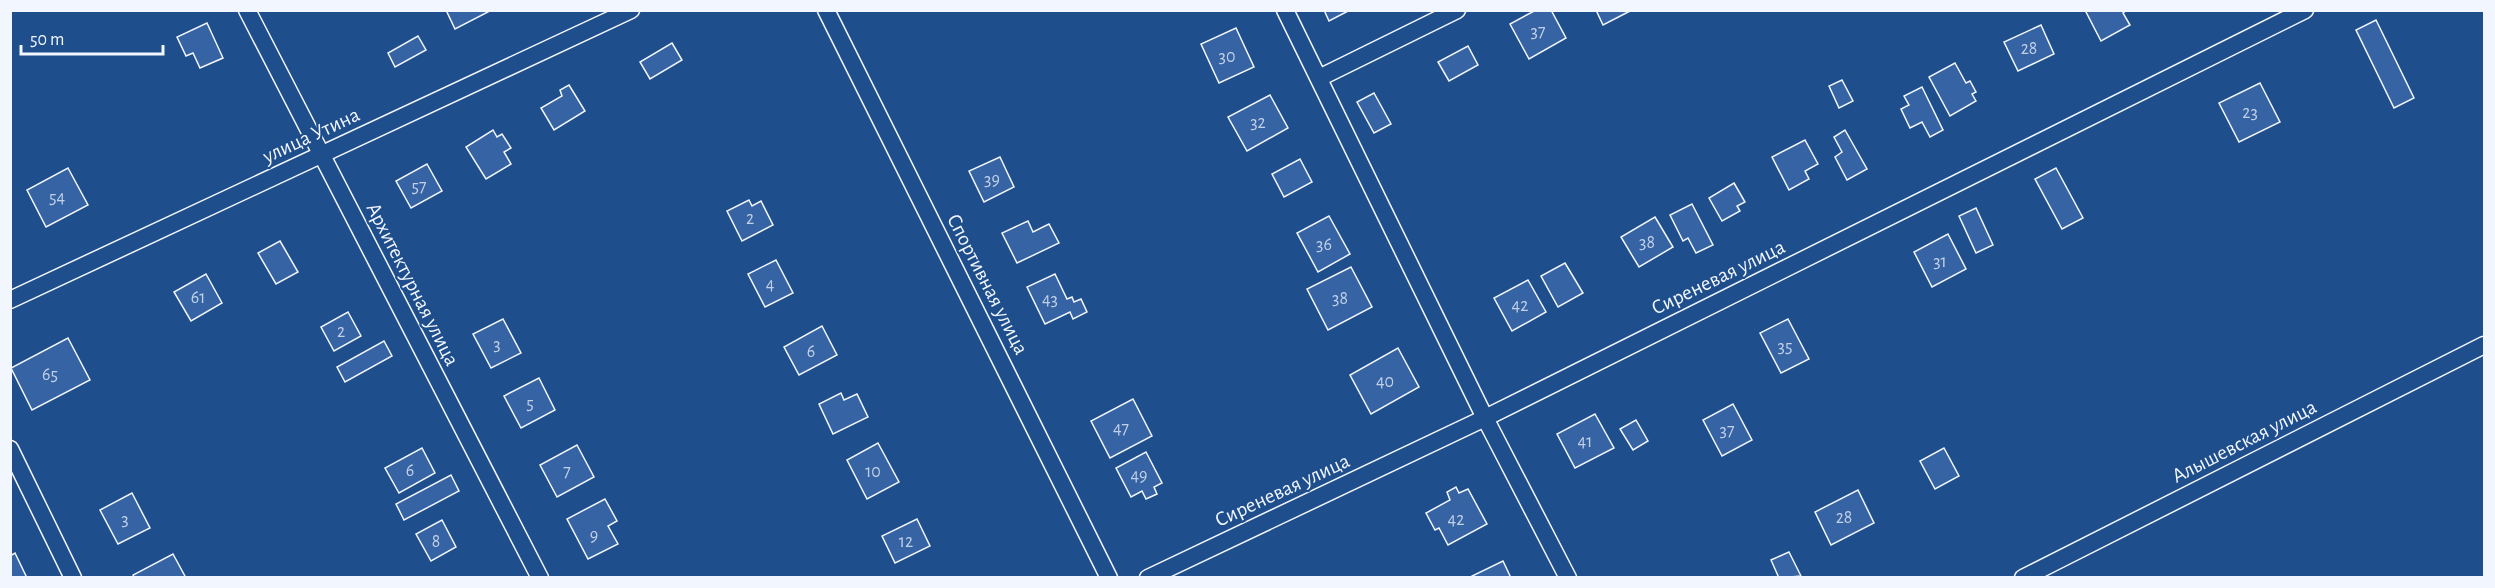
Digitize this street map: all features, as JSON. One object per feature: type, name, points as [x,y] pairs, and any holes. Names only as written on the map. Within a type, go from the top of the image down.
[{"type":"street","name":"Архитектурная улица","points":[[247,10],[540,578]]},
{"type":"street","name":"улица Утина","points":[[10,300],[631,10]]},
{"type":"street","name":"Спортивная улица","points":[[826,10],[1109,578]]},
{"type":"street","points":[[1285,10],[1485,418],[1568,578]]},
{"type":"street","points":[[1319,78],[1457,10]]},
{"type":"street","name":"Сиреневая улица","points":[[1148,578],[1485,418],[2305,10]]},
{"type":"street","name":"Алышевская улица","points":[[2023,578],[2484,345]]},
{"type":"street","points":[[10,449],[73,578]]},
{"type":"building","points":[[446,10],[487,10],[488,12],[455,29]]},
{"type":"building","points":[[1324,10],[1350,10],[1329,21]]},
{"type":"building","points":[[1536,10],[1551,10],[1566,38],[1529,59],[1510,24]]},
{"type":"building","points":[[1596,10],[1632,10],[1603,25]]},
{"type":"building","points":[[2085,10],[2127,10],[2123,13],[2130,25],[2101,41]]},
{"type":"building","points":[[2376,20],[2414,98],[2394,108],[2356,30]]},
{"type":"building","points":[[207,23],[223,58],[200,68],[193,53],[186,56],[177,37]]},
{"type":"building","points":[[2041,25],[2054,54],[2018,71],[2004,42]]},
{"type":"building","points":[[1236,28],[1254,67],[1219,83],[1201,44]]},
{"type":"building","points":[[418,36],[426,50],[395,67],[388,53]]},
{"type":"building","points":[[672,43],[682,60],[650,79],[640,62]]},
{"type":"building","points":[[1468,46],[1478,65],[1449,81],[1438,62]]},
{"type":"building","points":[[1955,63],[1966,83],[1970,81],[1976,92],[1972,94],[1976,101],[1950,116],[1929,77]]},
{"type":"building","points":[[1842,80],[1853,101],[1839,108],[1829,86]]},
{"type":"building","points":[[2260,83],[2280,122],[2239,142],[2219,103]]},
{"type":"building","points":[[569,85],[585,111],[554,130],[541,108],[562,96],[560,90]]},
{"type":"building","points":[[1922,87],[1943,130],[1930,137],[1922,122],[1910,128],[1901,109],[1909,105],[1904,96]]},
{"type":"building","points":[[1374,93],[1391,124],[1374,133],[1357,102]]},
{"type":"building","points":[[1270,95],[1288,128],[1247,151],[1228,117]]},
{"type":"building","points":[[493,130],[497,137],[502,134],[511,148],[504,152],[511,164],[486,179],[466,147]]},
{"type":"building","points":[[1845,130],[1867,169],[1847,180],[1835,157],[1842,152],[1834,137]]},
{"type":"building","points":[[1805,140],[1818,164],[1805,171],[1809,179],[1789,190],[1772,157]]},
{"type":"building","points":[[1000,157],[1014,187],[984,202],[969,171]]},
{"type":"building","points":[[1300,159],[1312,182],[1284,197],[1272,174]]},
{"type":"building","points":[[427,164],[442,191],[411,208],[396,181]]},
{"type":"building","points":[[68,168],[88,205],[46,227],[27,190]]},
{"type":"building","points":[[2056,168],[2083,218],[2062,229],[2035,179]]},
{"type":"building","points":[[1734,183],[1745,202],[1737,206],[1740,211],[1722,221],[1709,198]]},
{"type":"building","points":[[749,200],[752,206],[761,201],[773,225],[742,241],[727,211]]},
{"type":"building","points":[[1692,204],[1713,245],[1696,253],[1688,238],[1683,241],[1670,215]]},
{"type":"building","points":[[1976,208],[1993,245],[1976,253],[1959,216]]},
{"type":"building","points":[[1329,216],[1350,254],[1318,272],[1297,233]]},
{"type":"building","points":[[1655,217],[1673,247],[1639,267],[1621,237]]},
{"type":"building","points":[[1028,221],[1033,232],[1049,224],[1059,243],[1017,263],[1002,233]]},
{"type":"building","points":[[1948,234],[1966,269],[1932,287],[1914,252]]},
{"type":"building","points":[[280,241],[298,272],[276,284],[258,253]]},
{"type":"building","points":[[776,260],[793,293],[765,307],[748,274]]},
{"type":"building","points":[[1565,263],[1583,293],[1558,307],[1541,276]]},
{"type":"building","points":[[1351,267],[1372,307],[1328,330],[1307,289]]},
{"type":"building","points":[[206,274],[222,303],[191,321],[174,292]]},
{"type":"building","points":[[1055,274],[1067,299],[1072,297],[1074,302],[1081,299],[1087,312],[1073,319],[1070,312],[1045,324],[1027,287]]},
{"type":"building","points":[[1528,280],[1546,312],[1512,331],[1494,298]]},
{"type":"building","points":[[348,312],[361,336],[334,351],[321,327]]},
{"type":"building","points":[[503,319],[521,353],[491,368],[473,334]]},
{"type":"building","points":[[1788,319],[1809,359],[1781,373],[1760,333]]},
{"type":"building","points":[[822,326],[837,355],[799,375],[784,347]]},
{"type":"building","points":[[68,338],[90,380],[32,410],[11,368]]},
{"type":"building","points":[[384,341],[392,356],[345,382],[337,367]]},
{"type":"building","points":[[1398,348],[1419,387],[1371,414],[1350,375]]},
{"type":"building","points":[[539,378],[555,410],[521,428],[504,396]]},
{"type":"building","points":[[841,393],[844,400],[857,394],[868,417],[833,434],[819,404]]},
{"type":"building","points":[[1133,399],[1152,436],[1110,458],[1091,421]]},
{"type":"building","points":[[1733,404],[1752,440],[1722,456],[1703,420]]},
{"type":"building","points":[[1595,414],[1614,448],[1575,468],[1557,434]]},
{"type":"building","points":[[1636,420],[1648,441],[1633,450],[1620,429]]},
{"type":"building","points":[[878,443],[899,482],[867,499],[847,460]]},
{"type":"building","points":[[577,445],[594,477],[557,497],[540,465]]},
{"type":"building","points":[[422,448],[435,473],[399,493],[385,468]]},
{"type":"building","points":[[1944,448],[1959,476],[1935,489],[1920,461]]},
{"type":"building","points":[[1146,452],[1162,483],[1154,487],[1157,494],[1146,499],[1142,491],[1131,497],[1116,468]]},
{"type":"building","points":[[451,475],[459,491],[404,520],[396,504]]},
{"type":"building","points":[[1456,487],[1459,493],[1468,489],[1487,524],[1448,545],[1439,528],[1435,530],[1426,513],[1450,500],[1447,492]]},
{"type":"building","points":[[1858,490],[1874,523],[1831,545],[1815,512]]},
{"type":"building","points":[[132,493],[150,528],[118,544],[100,510]]},
{"type":"building","points":[[605,499],[617,521],[608,526],[618,544],[588,559],[567,519]]},
{"type":"building","points":[[917,519],[930,546],[895,563],[882,536]]},
{"type":"building","points":[[442,520],[456,547],[431,561],[416,534]]},
{"type":"building","points":[[1789,552],[1801,576],[1779,578],[1771,560]]},
{"type":"building","points":[[15,553],[27,578],[10,578],[10,556]]},
{"type":"building","points":[[173,554],[186,578],[134,578],[133,575]]},
{"type":"building","points":[[1503,561],[1511,578],[1473,578],[1472,576]]}]
